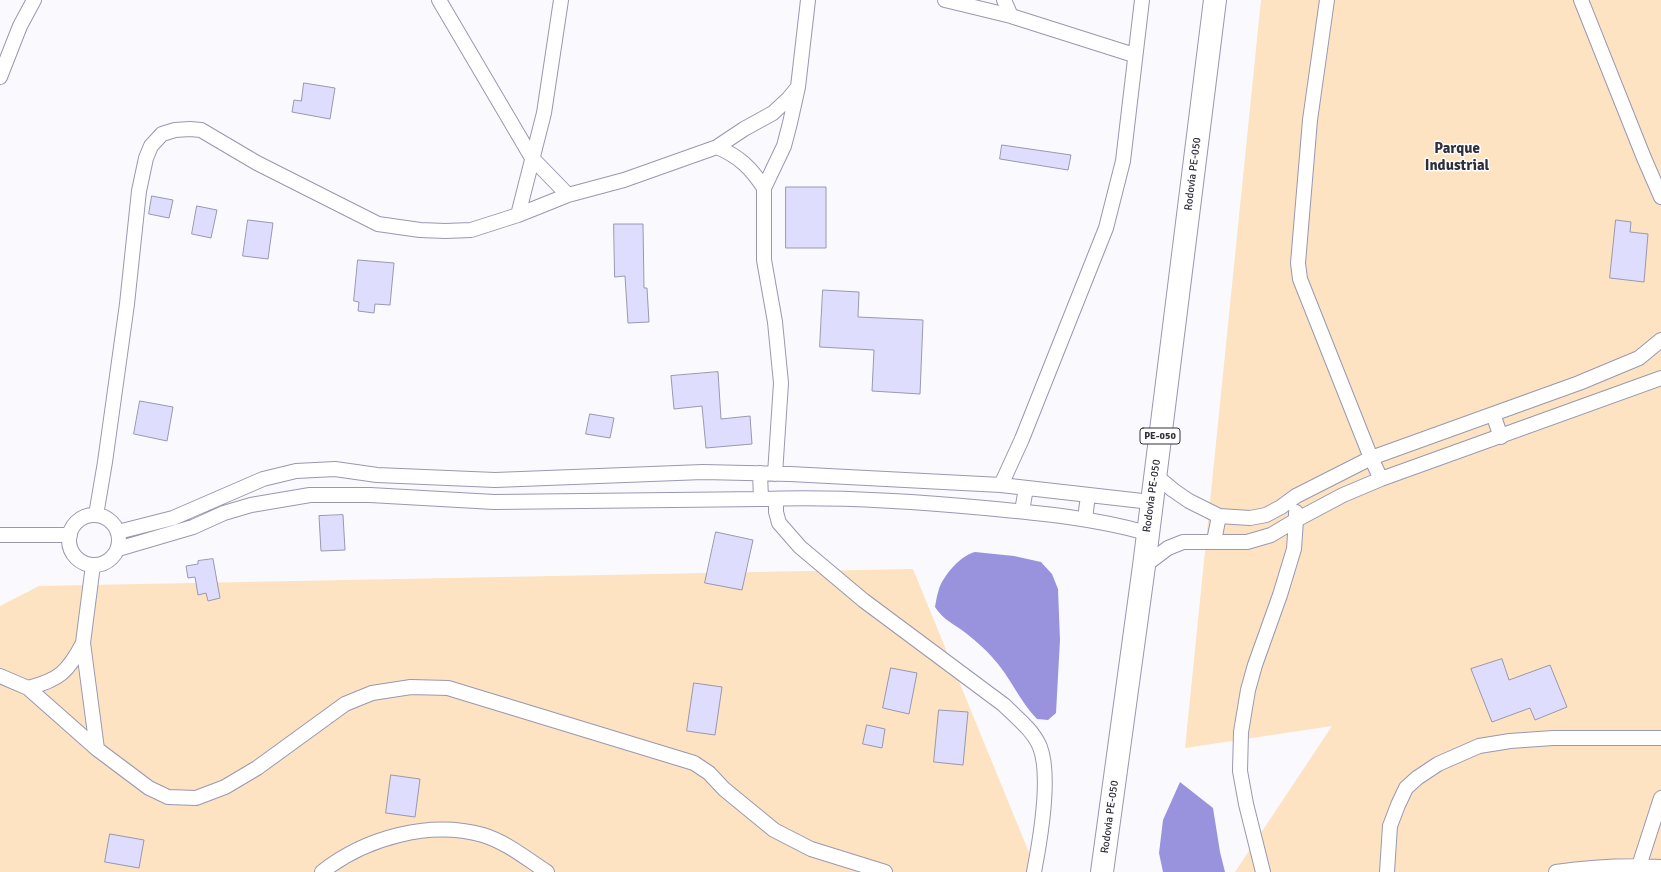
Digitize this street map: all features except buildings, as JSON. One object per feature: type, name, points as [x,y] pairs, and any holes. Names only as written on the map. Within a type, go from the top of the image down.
[{"type":"main road","name":"Rodovia PE-050","points":[[1102,872],[1144,566],[1216,0]]},
{"type":"street","points":[[0,77],[20,26],[34,0]]},
{"type":"street","points":[[439,0],[532,158],[568,195]]},
{"type":"street","points":[[518,215],[545,107],[561,0]]},
{"type":"street","points":[[775,474],[781,383],[775,322],[764,260],[764,188],[784,146],[790,123],[798,87],[808,0]]},
{"type":"street","points":[[945,0],[1011,16],[1134,55]]},
{"type":"street","points":[[1004,0],[1011,16]]},
{"type":"street","points":[[1001,485],[1022,439],[1106,228],[1123,161],[1134,55],[1142,0]]},
{"type":"street","points":[[1327,0],[1310,120],[1298,262],[1300,279],[1371,458],[1381,479]]},
{"type":"street","points":[[1581,0],[1661,197]]},
{"type":"street","points":[[96,515],[105,462],[127,304],[139,191],[146,158],[151,146],[162,134],[190,128],[201,130],[257,163],[378,224],[420,230],[458,231],[471,230],[518,215],[568,195],[624,180],[717,147],[744,129],[774,113],[790,98],[798,87]]},
{"type":"street","points":[[717,147],[732,153],[742,160],[764,188]]},
{"type":"street","points":[[1155,475],[1188,501],[1219,516],[1250,518],[1266,515],[1282,507],[1296,496],[1371,458],[1579,383],[1640,358],[1661,340]]},
{"type":"street","points":[[1144,566],[1168,548],[1183,542],[1247,542],[1259,540],[1271,535],[1336,498],[1381,479],[1501,437],[1661,378]]},
{"type":"street","points":[[1493,414],[1501,437]]},
{"type":"street","points":[[118,532],[173,518],[262,479],[296,471],[335,469],[377,475],[495,480],[703,472],[790,474],[1001,485],[1151,502]]},
{"type":"street","points":[[760,473],[761,499]]},
{"type":"street","points":[[790,474],[791,497]]},
{"type":"street","points":[[1022,512],[1026,488]]},
{"type":"street","points":[[118,549],[194,527],[224,513],[251,505],[310,495],[370,495],[494,502],[776,499],[791,497],[897,500],[1085,519],[1147,533]]},
{"type":"street","points":[[1085,519],[1088,495]]},
{"type":"street","points":[[1263,872],[1246,804],[1240,771],[1241,732],[1248,690],[1255,665],[1294,550],[1296,496]]},
{"type":"street","points":[[776,499],[776,512],[779,523],[786,534],[800,548],[863,600],[1004,705],[1034,736],[1040,747],[1045,773],[1044,799],[1034,872]]},
{"type":"street","points":[[89,515],[96,515],[110,520],[118,532],[118,549],[114,556],[101,564],[86,564],[74,555],[69,542],[70,535],[76,522],[89,515]]},
{"type":"street","points":[[1214,541],[1219,516]]},
{"type":"street","points":[[0,535],[70,535]]},
{"type":"street","points":[[93,565],[83,644],[97,749]]},
{"type":"street","points":[[28,688],[48,683],[67,669],[76,658],[83,644]]},
{"type":"street","points":[[0,676],[28,688],[97,749],[149,788],[168,797],[196,798],[225,787],[257,768],[345,704],[372,693],[411,687],[448,688],[694,763],[709,773],[724,789],[774,830],[811,850],[885,872]]},
{"type":"street","points":[[1387,872],[1390,826],[1406,788],[1417,778],[1438,764],[1479,746],[1510,741],[1553,738],[1661,738]]},
{"type":"street","points":[[1639,866],[1661,798]]},
{"type":"street","points":[[322,872],[349,853],[370,844],[408,834],[434,830],[459,830],[484,836],[504,845],[546,872]]},
{"type":"street","points":[[1556,872],[1639,866],[1661,867]]},
{"type":"shaded area","points":[[1261,0],[1661,0],[1661,872],[1235,872],[1332,726],[1185,748]]},
{"type":"shaded area","points":[[975,552],[1014,556],[1041,562],[1052,574],[1058,589],[1060,640],[1056,713],[1048,720],[1037,719],[1025,705],[1004,672],[989,654],[963,631],[946,619],[935,607],[939,589],[948,572],[964,557]]},
{"type":"shaded area","points":[[913,569],[1037,872],[0,872],[0,606],[39,586]]},
{"type":"shaded area","points":[[1180,782],[1213,808],[1220,852],[1225,872],[1163,872],[1159,853],[1163,820]]},
{"type":"district","name":"Parque Industrial","points":[[1457,158]]}]
